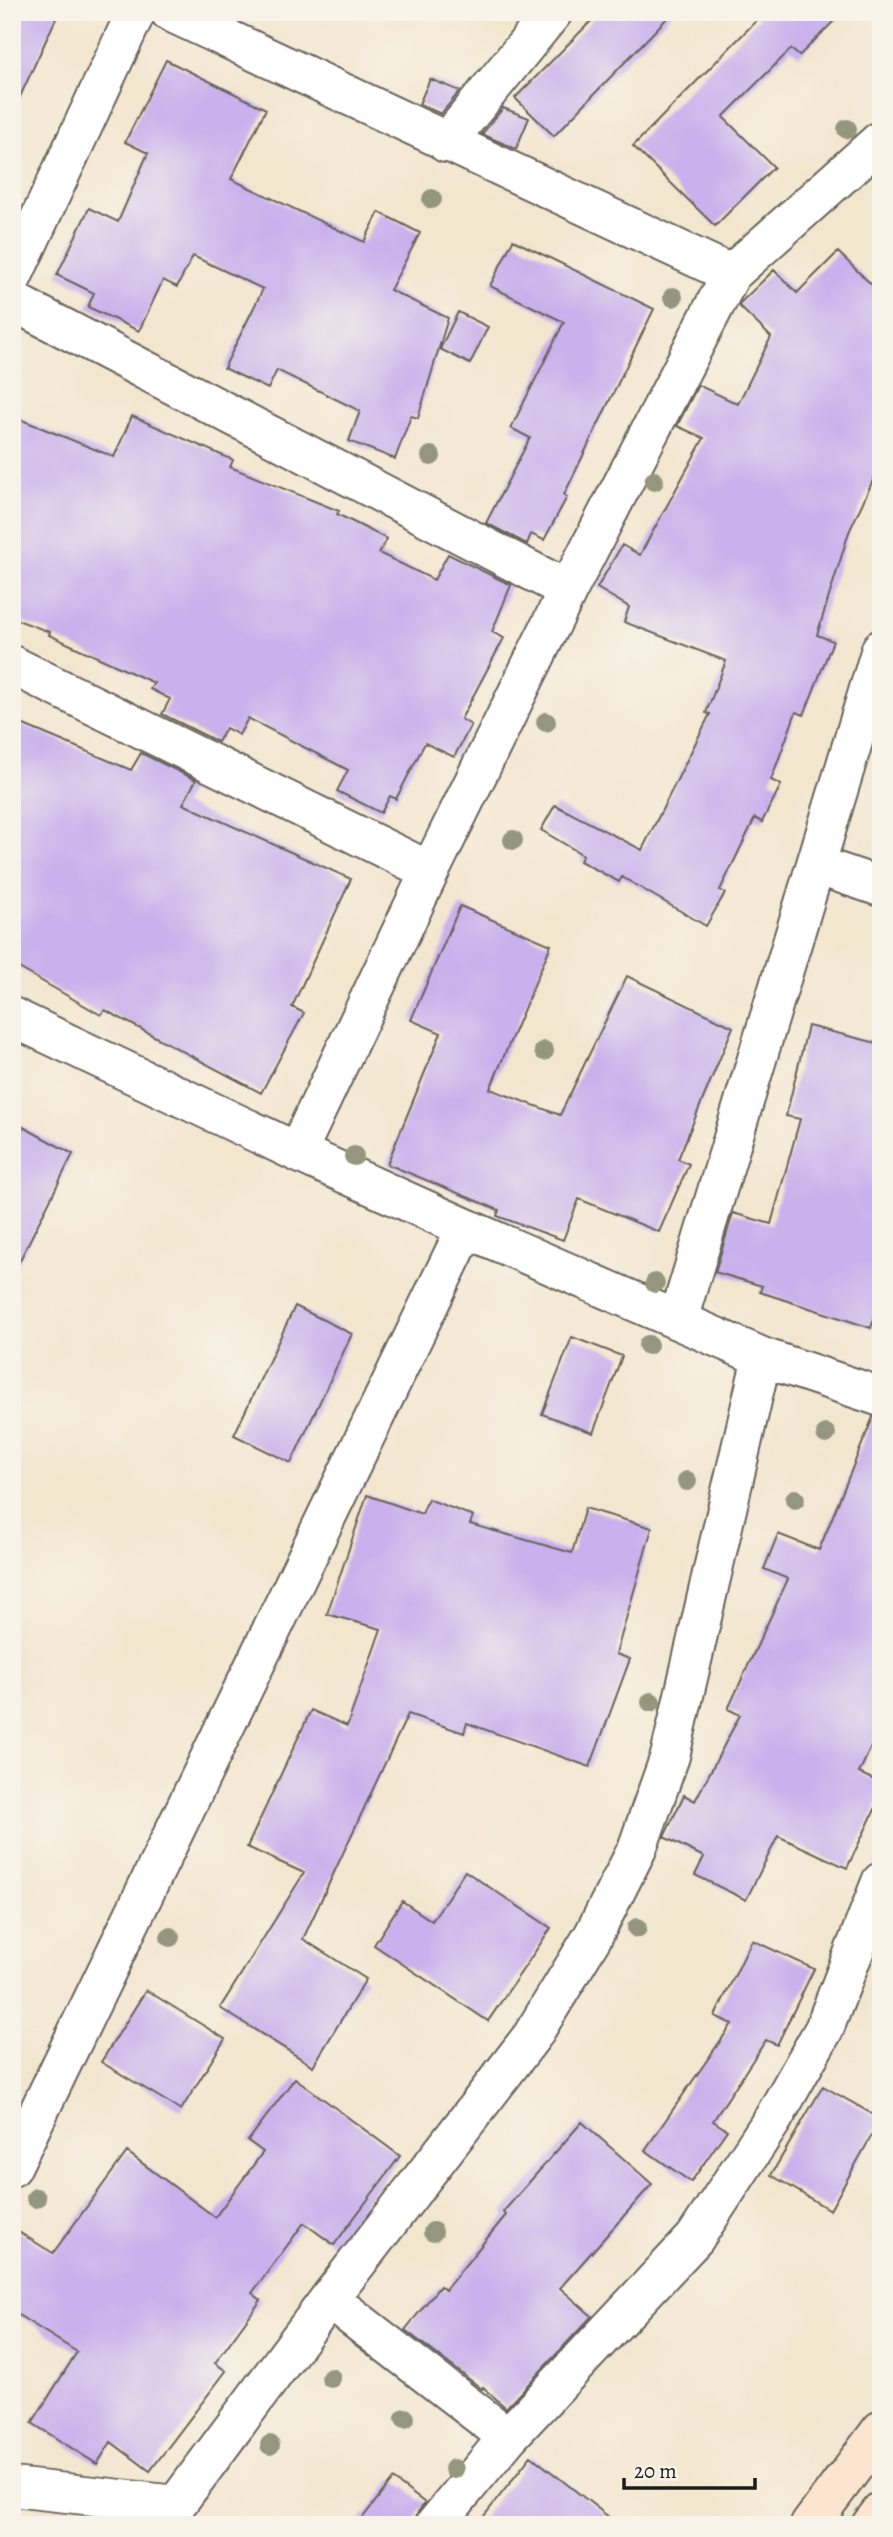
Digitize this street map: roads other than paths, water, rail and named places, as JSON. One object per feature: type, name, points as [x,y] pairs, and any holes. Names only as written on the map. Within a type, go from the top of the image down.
[{"type":"main road","points":[[810,2525],[881,2430]]},
{"type":"main road","points":[[871,2525],[881,2512]]},
{"type":"street","points":[[12,278],[135,12]]},
{"type":"street","points":[[170,12],[731,274]]},
{"type":"street","points":[[446,143],[553,12]]},
{"type":"street","points":[[297,1152],[430,871],[568,590],[731,274],[881,140]]},
{"type":"street","points":[[12,301],[568,590]]},
{"type":"street","points":[[678,1320],[881,649]]},
{"type":"street","points":[[12,665],[430,871]]},
{"type":"street","points":[[816,865],[881,887]]},
{"type":"street","points":[[12,1017],[297,1152],[466,1228],[762,1357],[881,1397]]},
{"type":"street","points":[[12,2167],[466,1228]]},
{"type":"street","points":[[12,2487],[169,2515],[329,2299],[532,2036],[593,1936],[637,1849],[670,1756],[762,1357]]},
{"type":"street","points":[[435,2525],[508,2437],[695,2238],[773,2119],[824,2029],[881,1882]]},
{"type":"street","points":[[329,2299],[508,2437]]}]
